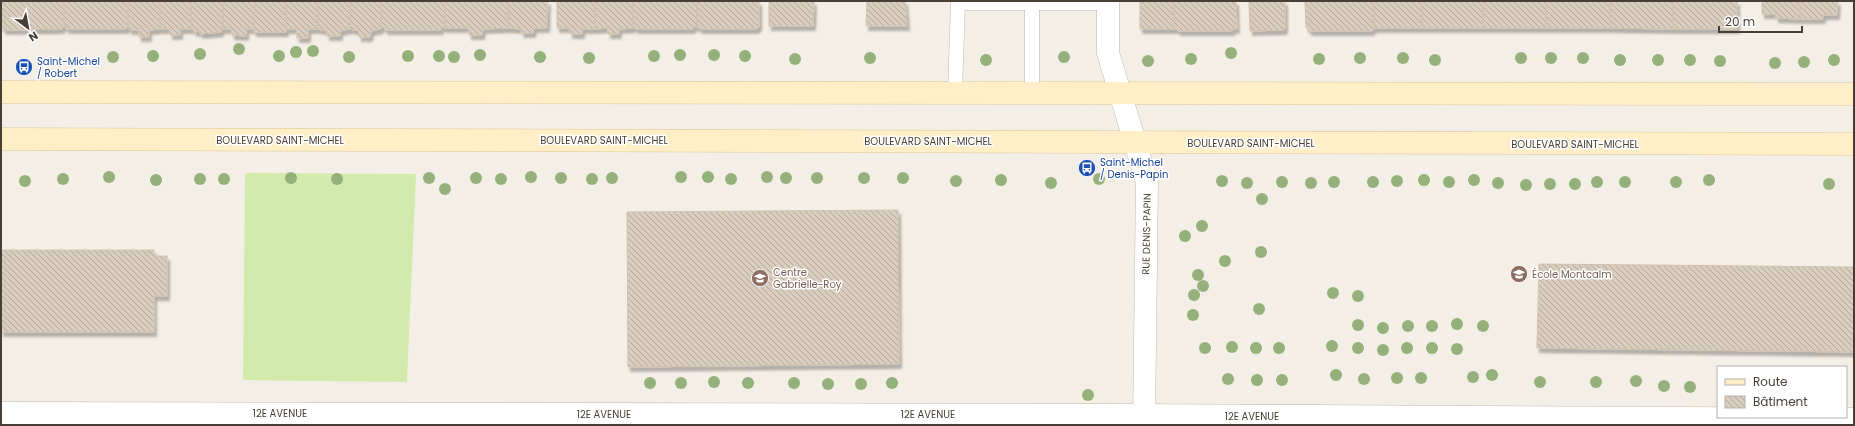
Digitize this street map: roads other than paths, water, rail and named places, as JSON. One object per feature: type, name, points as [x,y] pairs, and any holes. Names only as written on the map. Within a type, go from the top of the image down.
[{"type":"main road","points":[[1,92],[1854,94]]},
{"type":"main road","name":"BOULEVARD SAINT-MICHEL","points":[[1,139],[1854,144]]},
{"type":"street","name":"RUE DENIS-PAPIN","points":[[1108,2],[1108,53],[1147,182],[1144,420]]},
{"type":"street","name":"12E AVENUE","points":[[1,413],[1144,420],[1854,418]]},
{"type":"lane","points":[[955,92],[958,3],[1108,2]]},
{"type":"lane","points":[[1032,3],[1032,93]]},
{"type":"place","name":"Saint-Michel / Robert","points":[[24,67]]},
{"type":"place","name":"Saint-Michel / Denis-Papin","points":[[1087,168]]},
{"type":"place","name":"École Montcalm","points":[[1519,274]]},
{"type":"place","name":"Centre Gabrielle-Roy","points":[[760,278]]}]
